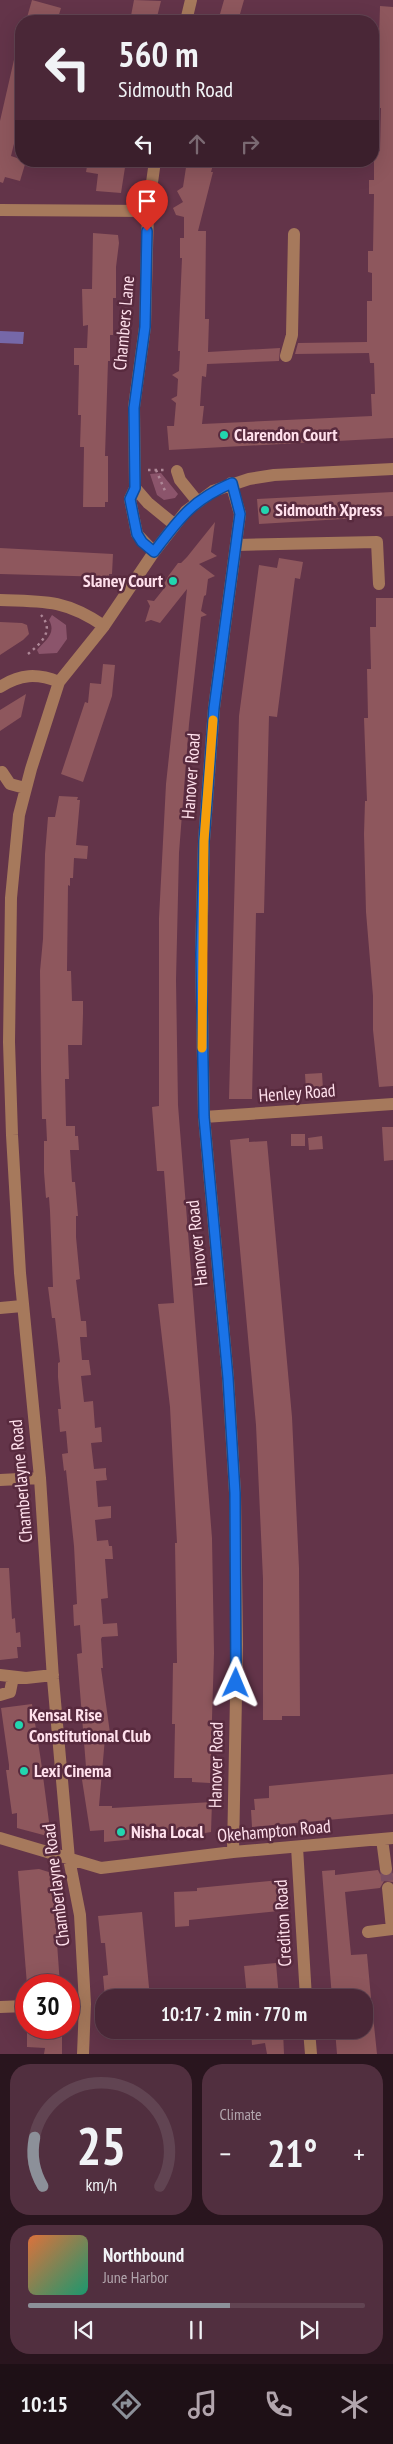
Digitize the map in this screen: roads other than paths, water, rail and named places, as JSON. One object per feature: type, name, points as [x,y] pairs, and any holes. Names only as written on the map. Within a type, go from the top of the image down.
[{"type":"street","points":[[187,15],[191,0]]},
{"type":"street","name":"Chambers Lane","points":[[154,167],[148,211],[145,327],[134,415],[135,488],[130,499],[137,534],[142,542],[154,552]]},
{"type":"street","points":[[0,210],[148,211]]},
{"type":"street","points":[[286,356],[292,335],[294,234]]},
{"type":"street","points":[[173,471],[197,501],[232,483],[274,475],[393,469]]},
{"type":"street","name":"Hanover Road","points":[[232,483],[240,514],[214,708],[204,841],[201,954],[204,1117],[228,1378],[235,1493],[237,1644],[233,1852]]},
{"type":"street","points":[[135,488],[148,503],[175,525]]},
{"type":"street","name":"Chamberlayne Road","points":[[83,2054],[85,2004],[80,1915],[69,1859],[53,1675],[40,1478],[6,1136],[11,898],[19,814],[25,788],[59,682],[104,626],[154,552],[197,501]]},
{"type":"street","points":[[132,513],[148,503]]},
{"type":"street","points":[[236,545],[377,542],[379,584]]},
{"type":"street","points":[[0,600],[64,604],[86,614],[104,626]]},
{"type":"street","points":[[0,687],[10,681],[29,675],[43,676],[59,682]]},
{"type":"street","points":[[2,772],[10,784],[25,788]]},
{"type":"street","name":"Henley Road","points":[[204,1117],[393,1104]]},
{"type":"street","points":[[0,1308],[22,1306]]},
{"type":"street","points":[[0,1480],[40,1478]]},
{"type":"street","points":[[0,1675],[26,1678],[53,1675]]},
{"type":"street","points":[[0,1695],[10,1692],[13,1677]]},
{"type":"street","name":"Okehampton Road","points":[[0,1838],[101,1868],[233,1852],[388,1838]]},
{"type":"street","points":[[386,1869],[388,1838]]},
{"type":"street","name":"Crediton Road","points":[[297,1847],[305,1989]]},
{"type":"street","points":[[368,1932],[392,1929],[388,1888]]},
{"type":"street","points":[[80,2004],[85,2004]]},
{"type":"street","points":[[0,2006],[15,2006]]},
{"type":"street","points":[[310,2039],[311,2054]]},
{"type":"tunnel","points":[[386,1869],[388,1888]]},
{"type":"place","name":"Clarendon Court","points":[[224,435]]},
{"type":"place","name":"Sidmouth Xpress","points":[[265,510]]},
{"type":"place","name":"Slaney Court","points":[[173,581]]},
{"type":"place","name":"Kensal Rise Constitutional Club","points":[[19,1725]]},
{"type":"place","name":"Lexi Cinema","points":[[24,1771]]},
{"type":"place","name":"Nisha Local","points":[[121,1832]]}]
